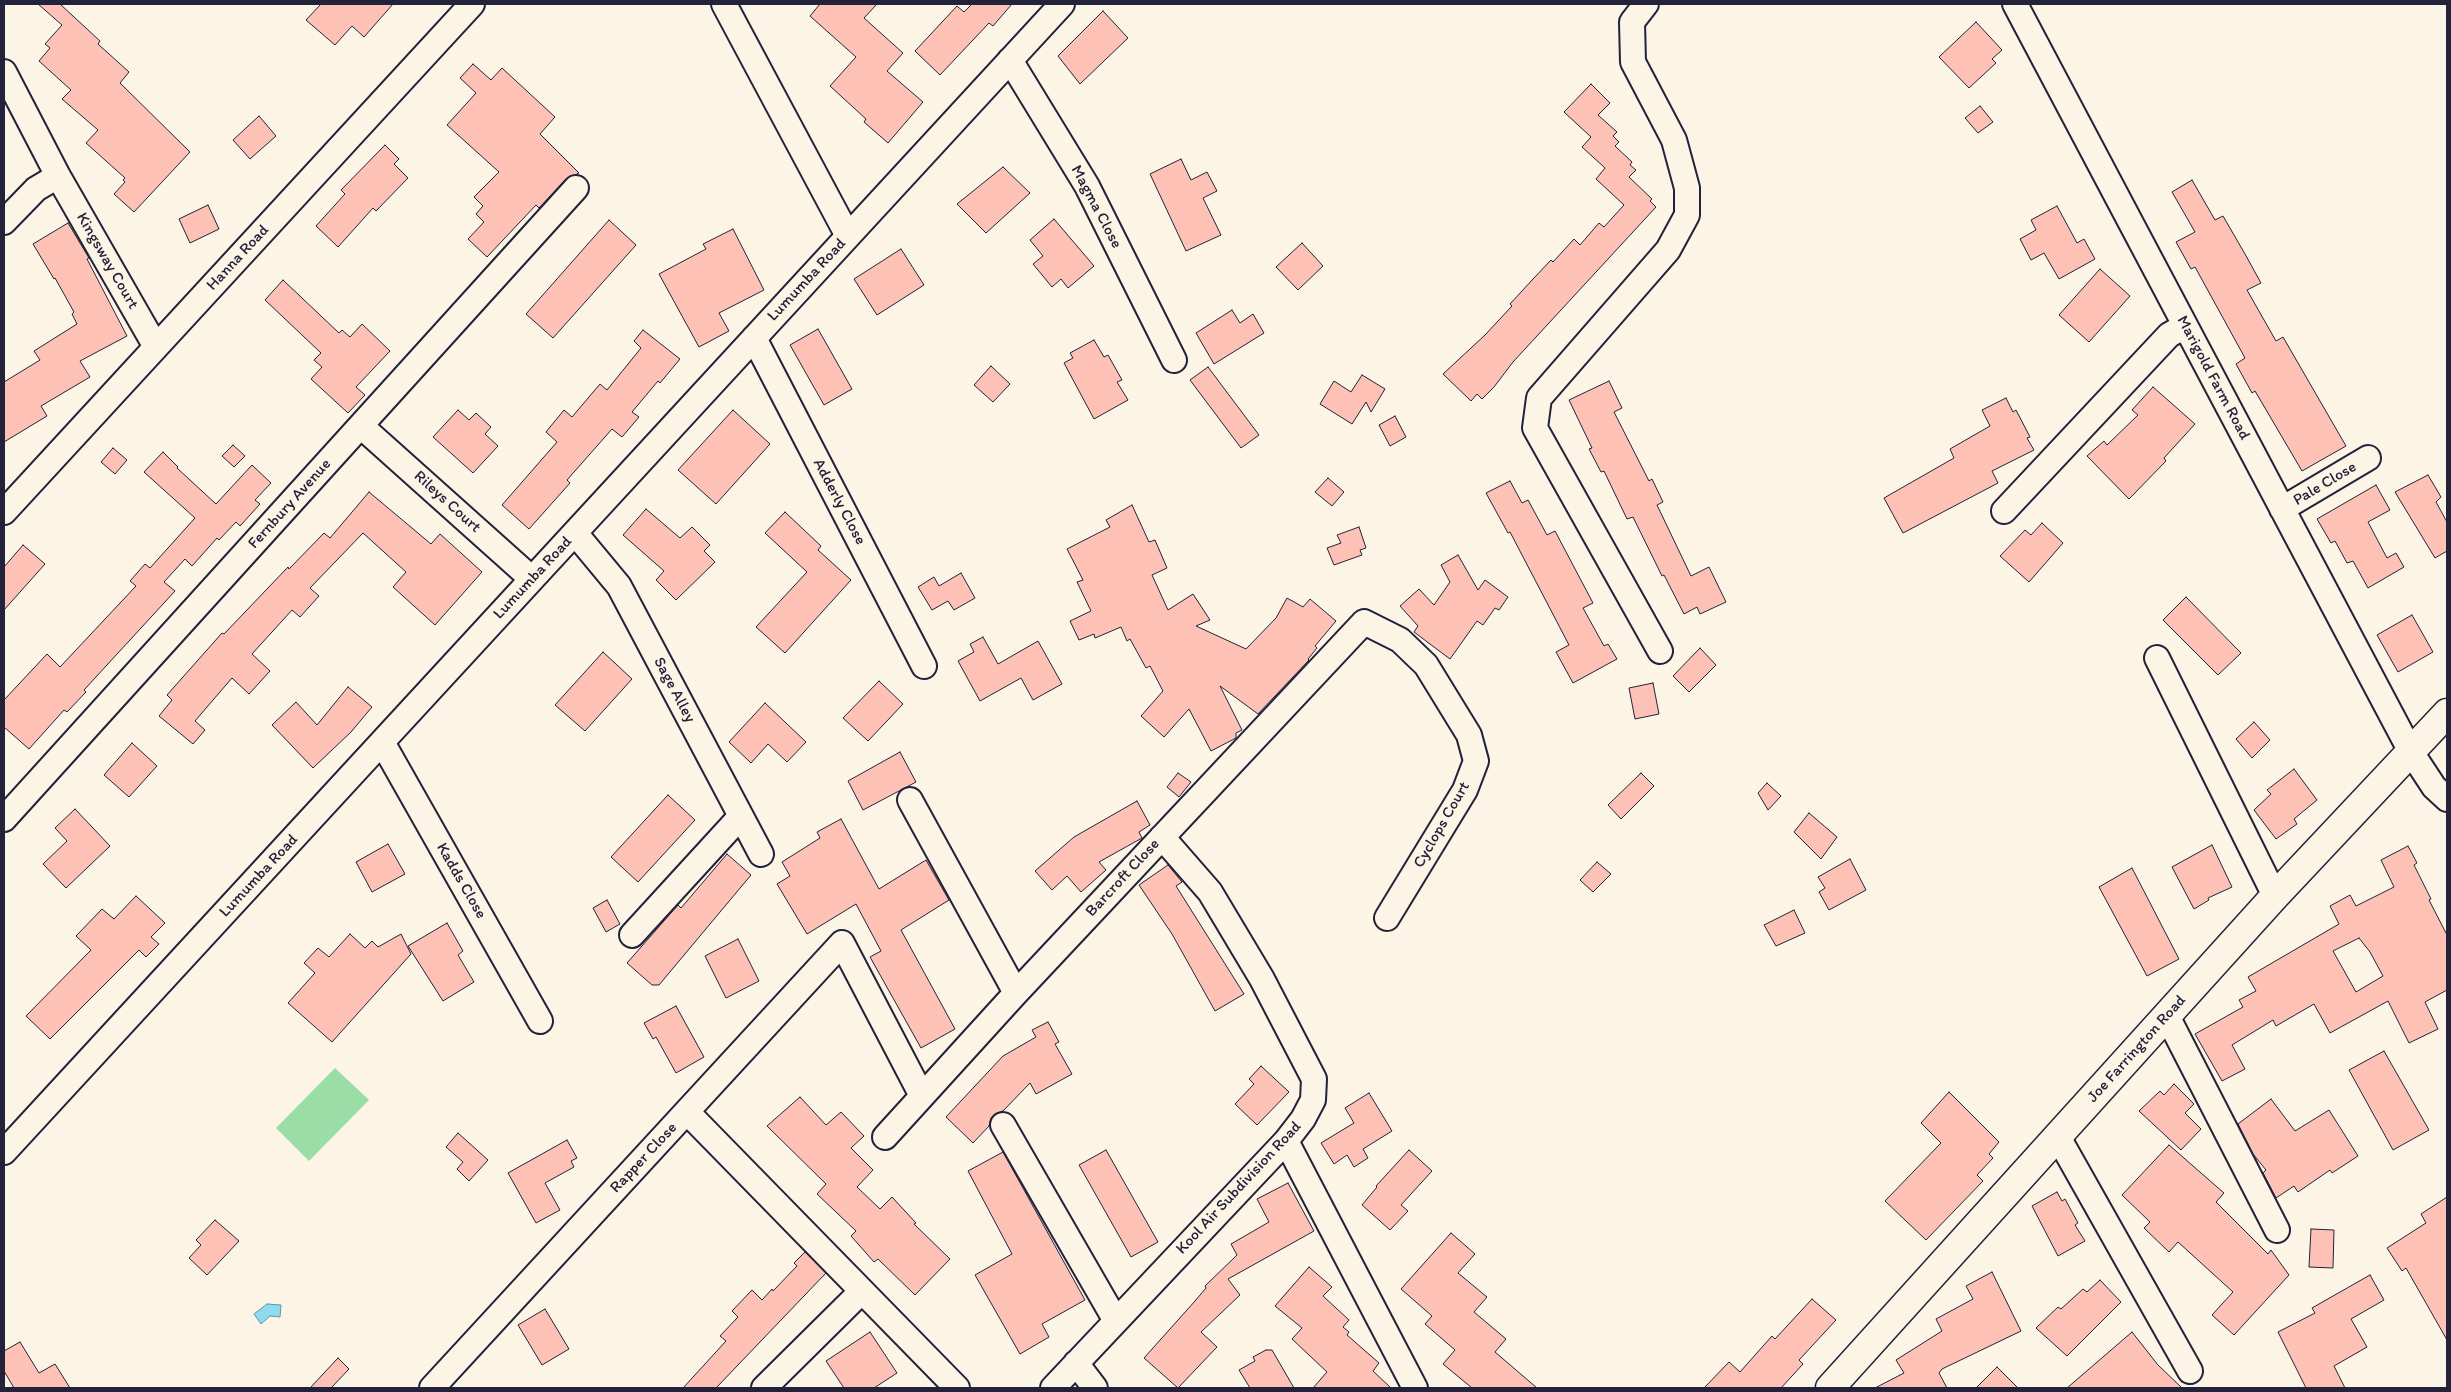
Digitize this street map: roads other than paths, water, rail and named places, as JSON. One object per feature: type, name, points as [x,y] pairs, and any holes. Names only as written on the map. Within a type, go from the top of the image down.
[{"type":"main road","name":"Joe Farrington Road","points":[[1830,1388],[2275,896],[2447,713]]},
{"type":"street","name":"Hanna Road","points":[[4,512],[472,4]]},
{"type":"street","points":[[724,4],[848,236]]},
{"type":"street","name":"Lumumba Road","points":[[4,1152],[1062,4]]},
{"type":"street","points":[[1646,4],[1632,22],[1633,62],[1674,140],[1687,188],[1687,215],[1668,250],[1539,398],[1535,428],[1660,651]]},
{"type":"street","name":"Marigold Farm Road","points":[[2015,4],[2411,752],[2434,787],[2447,798]]},
{"type":"street","name":"Magma Close","points":[[1010,60],[1087,186],[1174,360]]},
{"type":"street","name":"Kingsway Court","points":[[4,72],[58,176],[156,347]]},
{"type":"street","points":[[4,222],[36,189],[58,176]]},
{"type":"street","name":"Fernbury Avenue","points":[[4,819],[576,188]]},
{"type":"street","points":[[2004,510],[2169,335],[2185,326]]},
{"type":"street","name":"Adderly Close","points":[[754,338],[924,666]]},
{"type":"street","name":"Rileys Court","points":[[361,426],[532,579]]},
{"type":"street","name":"Pale Close","points":[[2282,509],[2368,458]]},
{"type":"street","name":"Sage Alley","points":[[575,533],[619,586],[761,854]]},
{"type":"street","name":"Barcroft Close","points":[[885,1137],[1364,622]]},
{"type":"street","name":"Cyclops Court","points":[[1364,622],[1400,640],[1426,665],[1469,735],[1476,761],[1465,790],[1387,918]]},
{"type":"street","points":[[2157,658],[2275,896]]},
{"type":"street","name":"Kadds Close","points":[[382,742],[540,1021]]},
{"type":"street","points":[[910,800],[1016,994]]},
{"type":"street","points":[[632,935],[740,817]]},
{"type":"street","name":"Kool Air Subdivision Road","points":[[1053,1388],[1286,1141],[1303,1119],[1313,1100],[1314,1079],[1262,979],[1210,892],[1162,837]]},
{"type":"street","points":[[687,1112],[842,943],[922,1096]]},
{"type":"street","points":[[2167,1016],[2277,1230]]},
{"type":"street","name":"Rapper Close","points":[[432,1388],[687,1112],[957,1388]]},
{"type":"street","points":[[1002,1125],[1116,1321]]},
{"type":"street","points":[[2058,1137],[2190,1371]]},
{"type":"street","points":[[1286,1141],[1415,1388]]},
{"type":"street","points":[[764,1388],[862,1291]]},
{"type":"street","points":[[1076,1363],[1095,1388]]},
{"type":"water","points":[[267,1304],[281,1305],[280,1317],[270,1316],[261,1324],[254,1314]]}]
